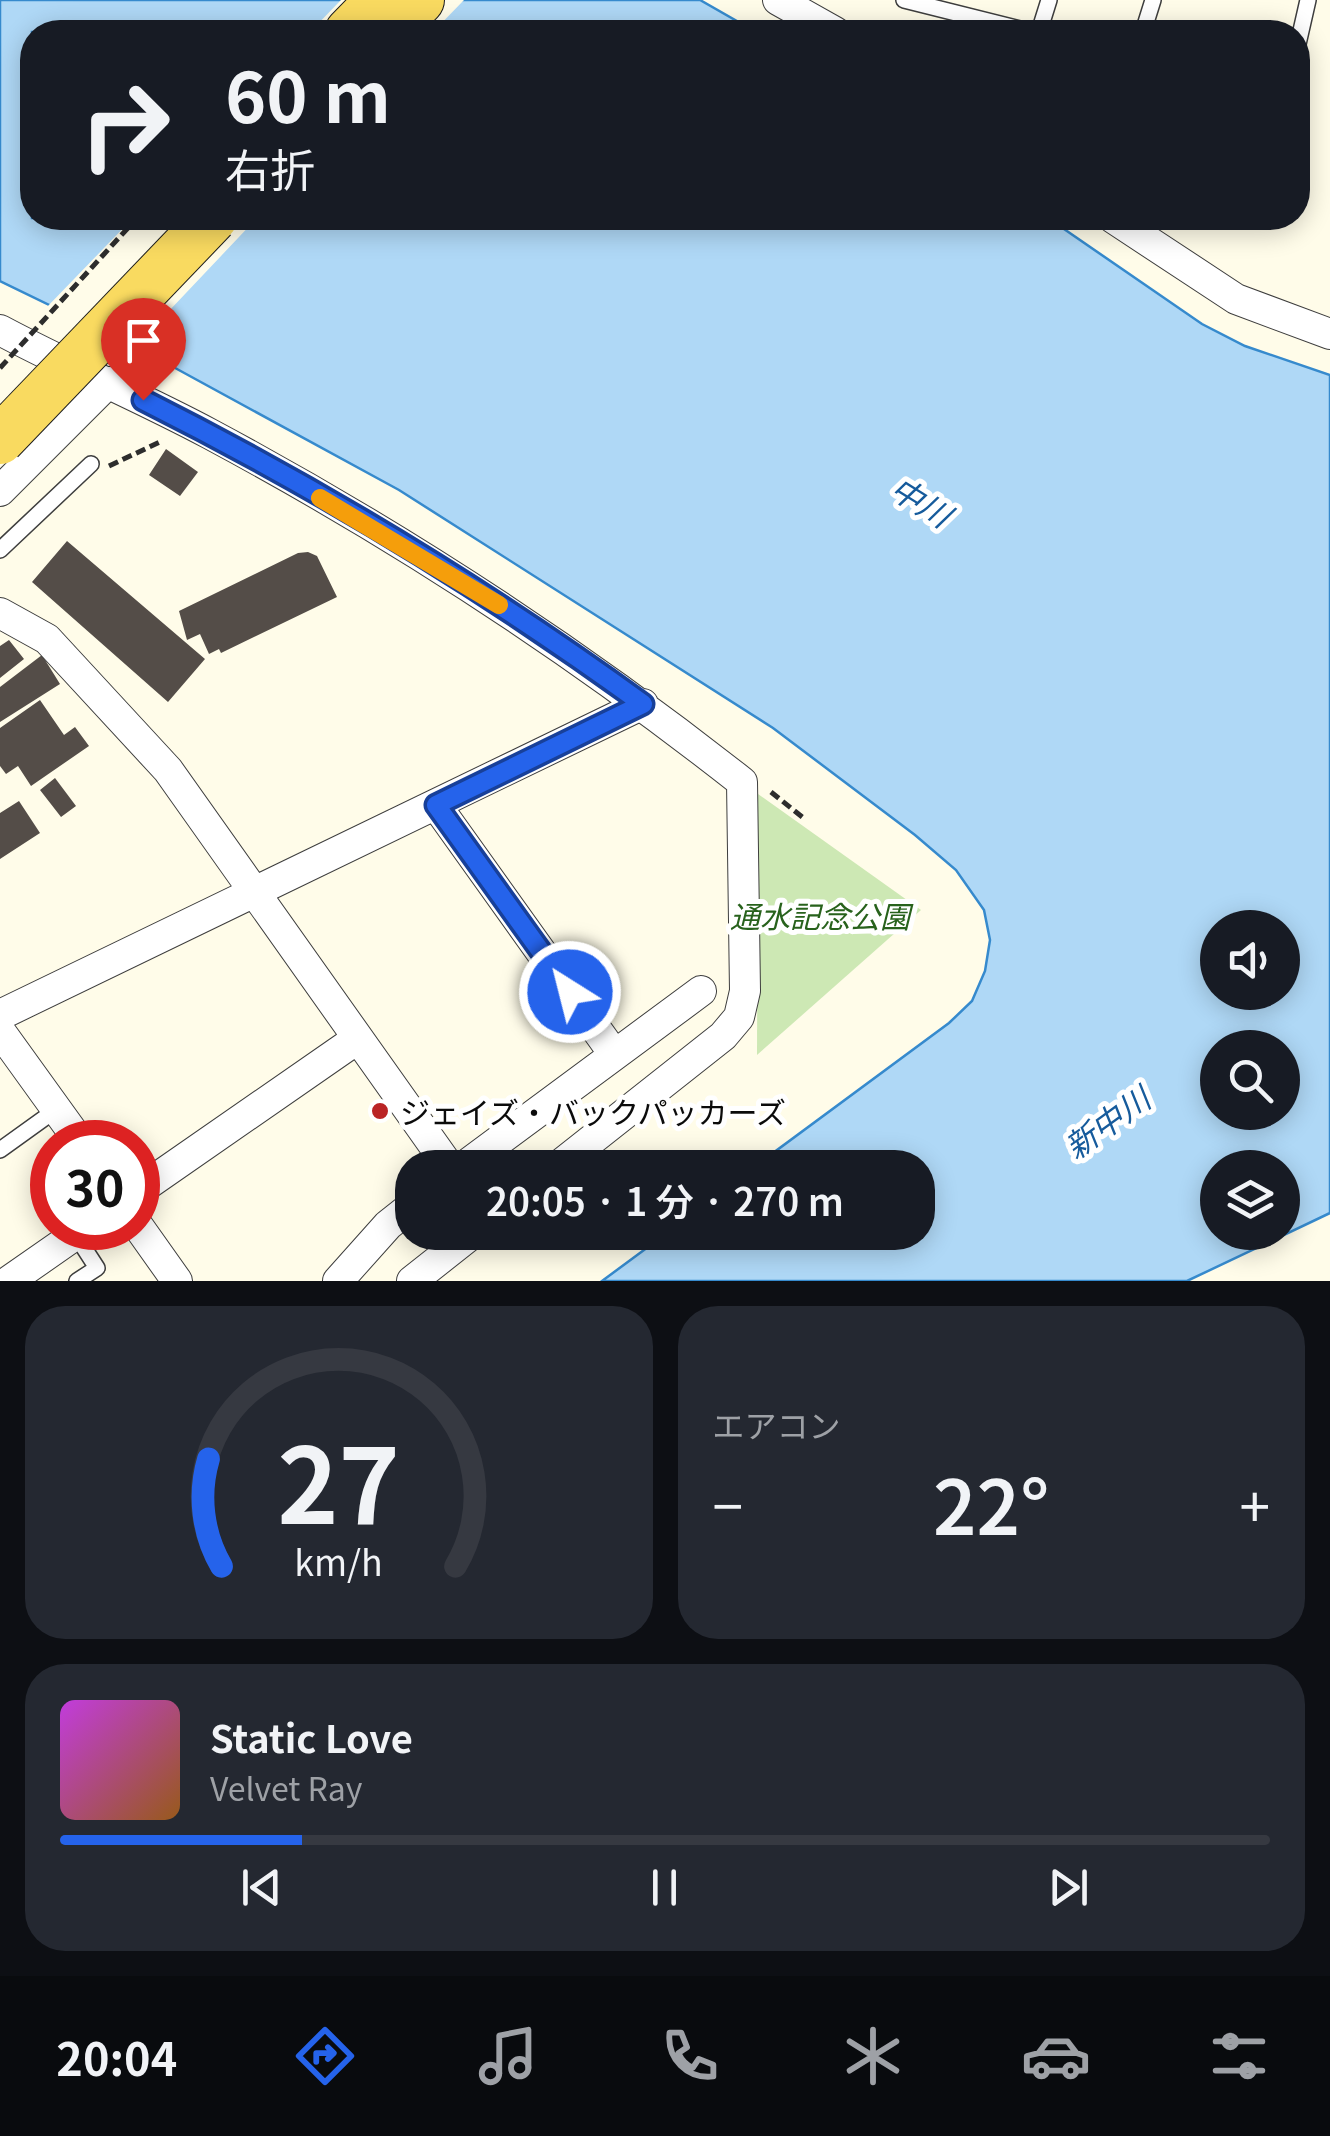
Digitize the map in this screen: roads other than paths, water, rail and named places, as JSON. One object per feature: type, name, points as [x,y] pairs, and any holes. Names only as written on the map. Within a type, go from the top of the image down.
[{"type":"main road","points":[[361,20],[380,0]]},
{"type":"main road","points":[[401,20],[420,0]]},
{"type":"main road","points":[[0,399],[162,230]]},
{"type":"main road","points":[[0,440],[201,230]]},
{"type":"street","points":[[778,0],[814,20]]},
{"type":"street","points":[[1131,230],[1236,300],[1330,334]]},
{"type":"street","points":[[3,337],[109,382],[211,434],[377,532],[516,616],[643,704],[742,782],[746,905],[743,1004],[723,1036],[579,1150]]},
{"type":"street","points":[[0,492],[109,382]]},
{"type":"street","points":[[0,613],[47,639],[168,770],[437,1150]]},
{"type":"street","points":[[0,1015],[643,704]]},
{"type":"street","points":[[436,805],[614,1054]]},
{"type":"street","points":[[486,1150],[701,991]]},
{"type":"street","points":[[0,1030],[65,1120]]},
{"type":"street","points":[[160,1175],[358,1039]]},
{"type":"street","points":[[338,1281],[395,1219]]},
{"type":"street","points":[[9,1281],[53,1250]]},
{"type":"street","points":[[155,1250],[178,1281]]},
{"type":"street","points":[[412,1281],[451,1250]]},
{"type":"lane","points":[[904,0],[986,20]]},
{"type":"lane","points":[[0,550],[96,468]]},
{"type":"lane","points":[[0,1150],[58,1110]]},
{"type":"lane","points":[[77,1281],[97,1268],[89,1250]]},
{"type":"water","points":[[0,0],[700,0],[735,20],[20,20],[20,230],[1065,230],[1202,324],[1245,346],[1330,375],[1330,1213],[1300,1227],[1300,1150],[1200,1150],[1200,1250],[1252,1250],[1187,1281],[602,1281],[644,1250],[935,1250],[935,1150],[777,1150],[949,1023],[972,1001],[985,971],[990,940],[984,910],[956,870],[773,728],[399,490],[144,351],[0,281]]},
{"type":"place","name":"ジェイズ・バックパッカーズ","points":[[380,1111]]},
{"type":"water label","name":"中川","points":[[922,500]]},
{"type":"water label","name":"新中川","points":[[1106,1121]]},
{"type":"park label","name":"通水記念公園","points":[[820,915]]}]
